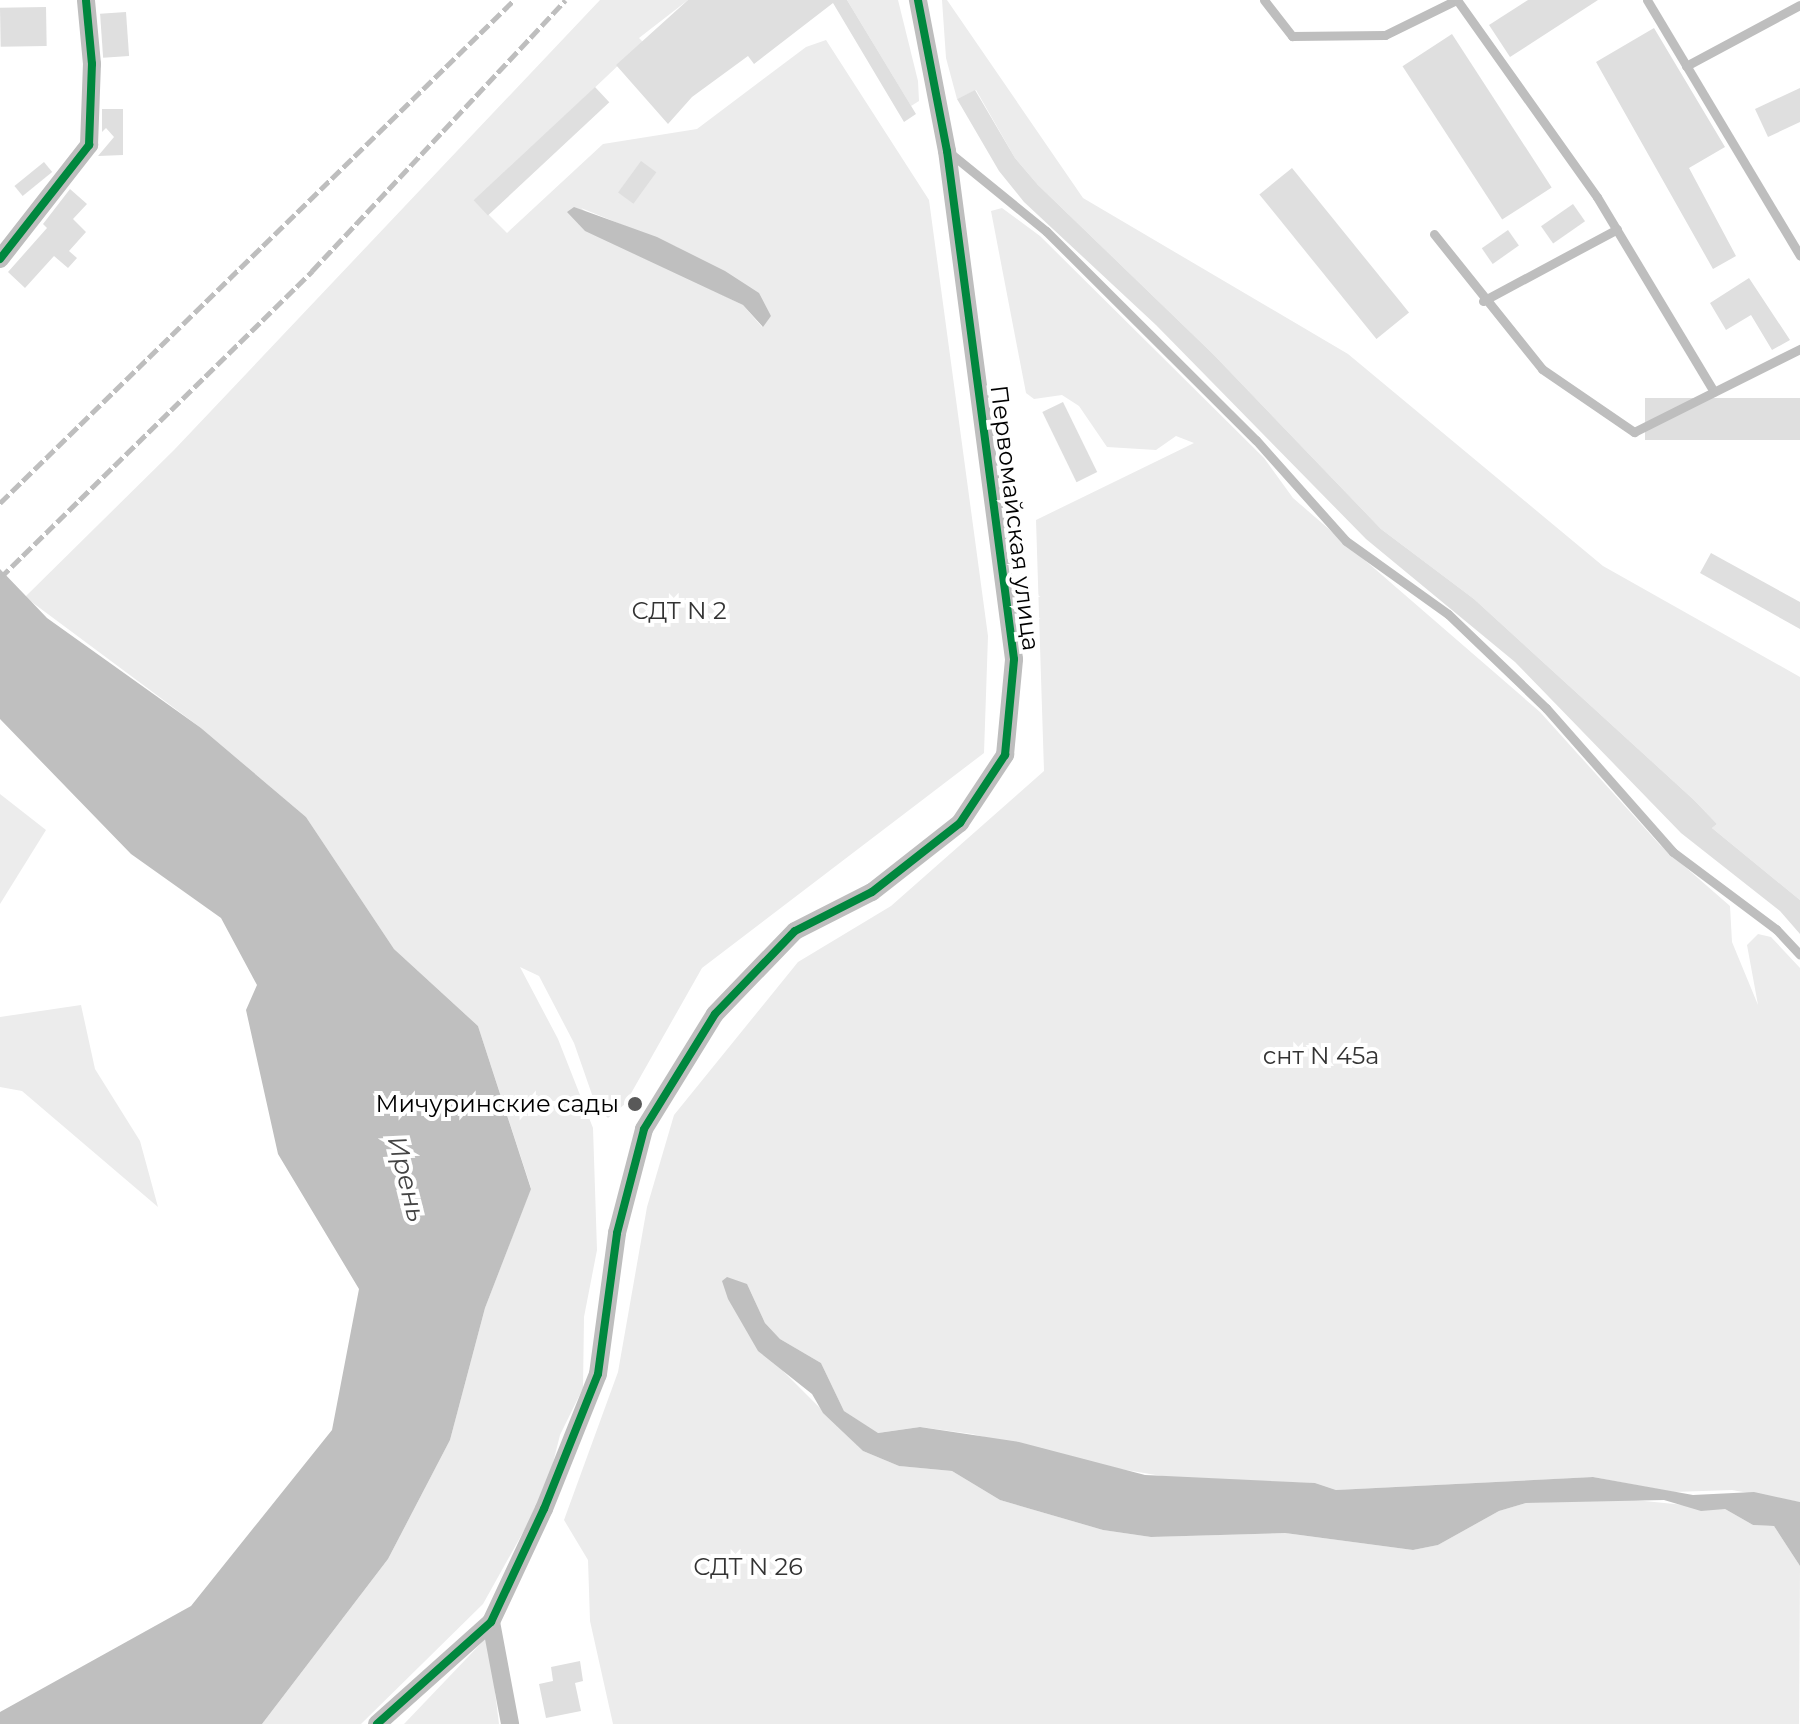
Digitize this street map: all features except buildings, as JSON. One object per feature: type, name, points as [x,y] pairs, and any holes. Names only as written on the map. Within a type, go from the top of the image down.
[{"type":"street","points":[[0,259],[89,145],[92,64],[86,0]]},
{"type":"street","name":"Первомайская улица","points":[[377,1724],[491,1622],[544,1509],[598,1374],[617,1233],[644,1129],[715,1014],[795,931],[872,892],[960,823],[1005,755],[1014,659],[947,151],[918,0]]},
{"type":"street","points":[[491,1622],[510,1724]]},
{"type":"lane","points":[[1264,0],[1292,36],[1385,35],[1456,0],[1617,229],[1714,392]]},
{"type":"lane","points":[[1647,0],[1800,256]]},
{"type":"lane","points":[[1686,66],[1800,5]]},
{"type":"lane","points":[[947,151],[1046,231],[1256,440],[1346,541],[1448,614],[1546,708],[1673,852],[1776,929],[1800,955]]},
{"type":"lane","points":[[1483,301],[1617,229]]},
{"type":"lane","points":[[1434,234],[1483,301],[1542,369],[1634,432],[1800,349]]},
{"type":"green space","name":"СДТ N 2","points":[[600,0],[688,0],[639,38],[643,42],[475,201],[507,233],[603,144],[697,129],[806,47],[826,40],[929,200],[988,636],[984,753],[702,968],[625,1104],[608,1118],[596,1106],[574,1043],[539,976],[520,967],[558,1039],[593,1128],[597,1250],[584,1317],[583,1388],[560,1435],[546,1491],[483,1604],[361,1724],[262,1724],[388,1559],[450,1440],[485,1308],[531,1188],[478,1026],[394,949],[306,817],[201,728],[25,597],[174,450]],"holes":[[[581,208],[677,247],[771,316],[762,327],[743,305],[645,257]]]},
{"type":"green space","points":[[847,0],[898,0],[918,81],[919,101],[911,106]]},
{"type":"green space","points":[[942,0],[947,0],[1083,198],[1348,354],[1603,566],[1800,677],[1800,900],[1712,828],[1717,824],[1694,800],[1474,599],[1381,529],[1213,354],[1038,185],[1015,158],[976,90],[957,99],[946,58]]},
{"type":"green space","name":"снт N 45а","points":[[1002,208],[1040,236],[1264,458],[1293,498],[1540,712],[1660,845],[1730,906],[1732,942],[1758,1005],[1747,945],[1758,934],[1771,937],[1800,968],[1800,1502],[1732,1490],[1673,1492],[1593,1477],[1336,1490],[1315,1483],[1180,1479],[1090,1464],[972,1434],[920,1427],[877,1433],[844,1411],[821,1363],[780,1339],[765,1323],[747,1284],[784,1372],[863,1451],[899,1466],[952,1471],[1000,1500],[1103,1530],[1151,1537],[1285,1533],[1413,1550],[1438,1545],[1499,1511],[1526,1503],[1624,1499],[1725,1509],[1753,1525],[1774,1526],[1800,1566],[1799,1724],[613,1724],[590,1621],[588,1560],[564,1520],[618,1372],[647,1207],[674,1115],[798,962],[891,906],[1044,771],[1036,520],[1194,443],[1176,436],[1156,450],[1107,447],[1079,406],[1062,395],[1034,399],[1026,393],[991,211]]},
{"type":"green space","points":[[0,794],[46,830],[0,904]]},
{"type":"green space","points":[[81,1005],[95,1069],[140,1141],[158,1207],[22,1091],[0,1087],[0,1017]]},
{"type":"green space","points":[[488,1636],[499,1724],[404,1724]]},
{"type":"water","points":[[574,207],[657,237],[725,271],[759,293],[771,316],[763,327],[743,305],[585,231],[567,212]]},
{"type":"water","name":"Ирень","points":[[0,569],[47,618],[201,728],[306,817],[394,949],[478,1026],[531,1189],[485,1308],[450,1440],[388,1559],[262,1724],[0,1724],[0,1712],[191,1606],[332,1430],[359,1289],[278,1154],[246,1010],[257,985],[221,918],[131,854],[0,719]]},
{"type":"water","points":[[727,1277],[747,1284],[765,1323],[780,1339],[821,1363],[844,1411],[878,1433],[920,1427],[1019,1442],[1145,1475],[1315,1483],[1336,1490],[1593,1477],[1693,1495],[1754,1492],[1800,1502],[1800,1566],[1774,1526],[1753,1525],[1725,1509],[1701,1511],[1664,1500],[1526,1503],[1499,1511],[1438,1545],[1413,1550],[1285,1533],[1151,1537],[1103,1530],[1000,1500],[952,1471],[899,1466],[863,1451],[823,1413],[812,1394],[758,1351],[728,1299],[722,1281]]},
{"type":"railway","points":[[0,503],[514,0]]},
{"type":"railway","points":[[0,578],[312,271],[566,0]]},
{"type":"cycle path","points":[[0,259],[89,145],[92,64],[86,0]]},
{"type":"cycle path","points":[[377,1724],[491,1622],[544,1509],[598,1374],[617,1233],[644,1129],[715,1014],[795,931],[872,892],[960,823],[1005,755],[1014,659],[947,151],[918,0]]},
{"type":"place","name":"Мичуринские сады","points":[[635,1104]]},
{"type":"park label","name":"СДТ N 26","points":[[748,1567]]}]
